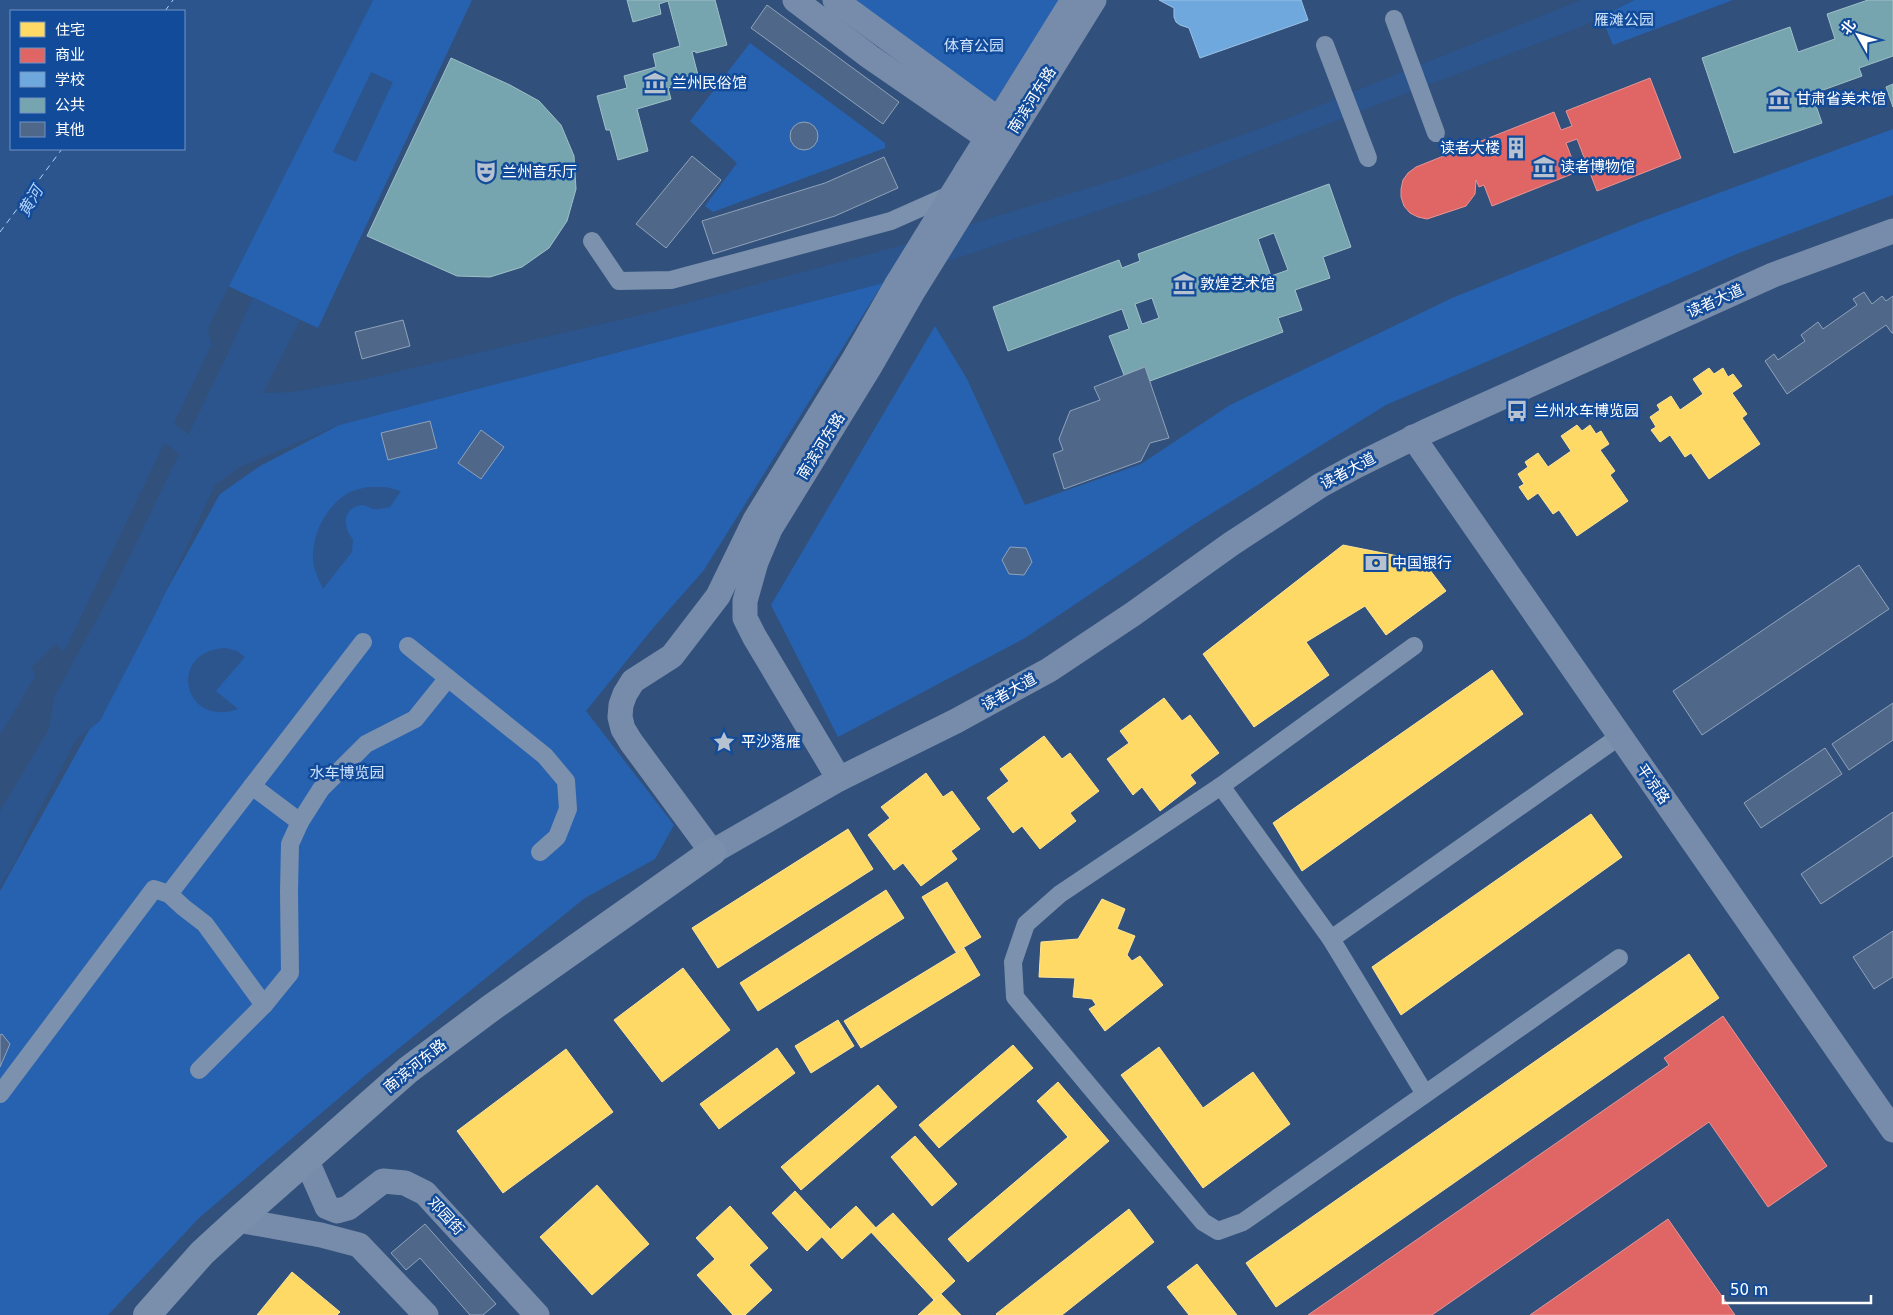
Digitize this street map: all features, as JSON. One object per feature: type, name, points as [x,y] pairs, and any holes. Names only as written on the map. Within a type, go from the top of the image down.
[{"type":"main road","points":[[795,0],[877,47],[1000,134]]},
{"type":"main road","points":[[835,0],[877,47]]},
{"type":"main road","name":"南滨河东路","points":[[712,852],[631,742],[622,724],[621,705],[633,681],[672,656],[718,596],[755,520],[854,359],[905,289],[974,177],[1000,134],[1073,0]]},
{"type":"main road","name":"南滨河东路","points":[[1000,134],[1094,0]]},
{"type":"main road","name":"读者大道","points":[[839,779],[956,721],[1049,670],[1093,642],[1282,510],[1330,481],[1413,437],[1773,275],[1893,231]]},
{"type":"main road","name":"南滨河东路","points":[[147,1315],[202,1253],[408,1070],[499,1002],[712,852],[839,779],[754,636],[745,618],[745,600],[756,562],[770,529],[869,368],[905,289]]},
{"type":"main road","name":"平凉路","points":[[1413,437],[1893,1130]]},
{"type":"main road","name":"邓园街","points":[[306,1159],[327,1207],[337,1211],[348,1208],[383,1181],[405,1183],[425,1193],[537,1315]]},
{"type":"main road","points":[[238,1220],[359,1244],[426,1315]]},
{"type":"street","points":[[1394,19],[1433,126]]},
{"type":"street","points":[[1325,45],[1365,151]]},
{"type":"street","points":[[592,241],[619,281],[671,280],[891,221],[974,177]]},
{"type":"street","points":[[169,894],[363,642]]},
{"type":"street","points":[[408,646],[545,756],[566,781],[568,809],[557,837],[540,852]]},
{"type":"street","points":[[1414,646],[1220,786],[1060,894],[1026,924],[1013,962],[1016,997],[1203,1222],[1218,1231],[1243,1222],[1619,958]]},
{"type":"street","points":[[199,1070],[264,1006],[290,973],[290,844],[300,822],[321,789],[366,744],[415,719],[448,678]]},
{"type":"street","points":[[1332,939],[1620,736]]},
{"type":"street","points":[[252,786],[300,822]]},
{"type":"street","points":[[1220,786],[1332,939],[1425,1094]]},
{"type":"street","points":[[0,1094],[154,889],[169,894],[205,924],[264,1006]]},
{"type":"green space","points":[[373,0],[472,0],[318,328],[228,286]]},
{"type":"green space","name":"体育公园","points":[[839,0],[1059,0],[987,114]]},
{"type":"green space","name":"雁滩公园","points":[[1594,0],[1733,0],[1613,45]]},
{"type":"green space","points":[[750,43],[885,143],[885,148],[713,212],[705,206],[737,163],[690,121]]},
{"type":"green space","points":[[1893,129],[1893,195],[1739,253],[1386,405],[1193,525],[1025,638],[838,737],[771,605],[935,326],[967,379],[1025,505],[1141,464],[1230,405],[1452,298],[1640,222]]},
{"type":"green space","name":"水车博览园","points":[[883,283],[704,570],[653,628],[586,711],[674,825],[655,859],[585,898],[367,1074],[199,1218],[108,1315],[0,1315],[0,891],[220,494],[260,466],[339,425]]},
{"type":"water","name":"黄河","points":[[0,0],[373,0],[209,326],[211,346],[65,650],[62,650],[55,644],[33,666],[32,669],[36,675],[0,735]]},
{"type":"water","points":[[1581,0],[1635,0],[1581,27],[1151,193],[883,283],[339,425],[240,467],[215,485],[156,613],[100,721],[76,740],[31,826],[18,856],[0,886],[0,811],[49,729],[54,697],[116,584],[227,355],[253,297],[300,320],[263,393],[292,392],[365,379],[649,313],[896,247],[1128,176],[1286,119]]},
{"type":"water","points":[[371,72],[393,82],[356,162],[333,152]]},
{"type":"water","points":[[367,487],[386,487],[401,491],[390,507],[372,509],[362,505],[351,509],[346,518],[346,523],[349,534],[353,539],[352,552],[323,589],[313,563],[313,550],[317,532],[331,507],[338,500],[350,492]]},
{"type":"water","points":[[226,648],[237,651],[245,657],[216,691],[238,709],[219,712],[204,708],[194,699],[189,687],[189,673],[195,661],[207,652]]},
{"type":"building: 住宅","points":[[1709,368],[1714,374],[1723,368],[1728,377],[1733,374],[1742,386],[1732,393],[1747,414],[1742,418],[1760,444],[1709,479],[1691,453],[1685,457],[1670,435],[1660,442],[1651,430],[1656,427],[1650,417],[1660,410],[1657,405],[1671,396],[1680,410],[1703,394],[1693,379]]},
{"type":"building: 住宅","points":[[1577,425],[1582,431],[1590,425],[1596,434],[1601,431],[1609,444],[1600,450],[1615,471],[1610,475],[1628,501],[1577,536],[1559,510],[1553,514],[1538,493],[1528,500],[1519,487],[1524,484],[1518,474],[1528,467],[1525,462],[1538,453],[1548,467],[1571,451],[1561,436]]},
{"type":"building: 住宅","points":[[1343,545],[1423,561],[1446,591],[1386,635],[1365,606],[1306,642],[1329,675],[1254,727],[1203,654]]},
{"type":"building: 住宅","points":[[1492,670],[1523,714],[1302,871],[1273,823]]},
{"type":"building: 住宅","points":[[1164,698],[1182,721],[1190,715],[1219,753],[1190,775],[1196,783],[1160,811],[1142,787],[1133,795],[1107,759],[1129,743],[1120,731]]},
{"type":"building: 住宅","points":[[1044,736],[1062,759],[1070,753],[1099,791],[1070,813],[1076,821],[1040,849],[1022,826],[1013,833],[987,798],[1009,781],[1000,769]]},
{"type":"building: 住宅","points":[[926,773],[943,797],[952,791],[980,829],[951,851],[957,859],[921,886],[903,863],[894,870],[868,835],[890,818],[881,807]]},
{"type":"building: 住宅","points":[[1591,814],[1622,857],[1401,1015],[1372,967]]},
{"type":"building: 住宅","points":[[848,829],[873,869],[718,968],[692,928]]},
{"type":"building: 住宅","points":[[947,882],[981,937],[956,952],[922,897]]},
{"type":"building: 住宅","points":[[886,890],[904,918],[758,1011],[740,983]]},
{"type":"building: 住宅","points":[[1102,899],[1125,909],[1117,929],[1135,936],[1127,955],[1132,961],[1140,956],[1163,985],[1105,1031],[1089,1009],[1096,1005],[1092,999],[1073,997],[1075,978],[1039,977],[1041,942],[1078,939]]},
{"type":"building: 住宅","points":[[964,948],[980,975],[861,1048],[844,1021]]},
{"type":"building: 住宅","points":[[1689,954],[1719,998],[1276,1307],[1246,1263]]},
{"type":"building: 住宅","points":[[683,968],[730,1030],[662,1082],[614,1020]]},
{"type":"building: 住宅","points":[[838,1020],[854,1046],[811,1073],[795,1046]]},
{"type":"building: 住宅","points":[[1013,1045],[1033,1068],[939,1148],[919,1125]]},
{"type":"building: 住宅","points":[[1159,1047],[1203,1108],[1253,1072],[1290,1124],[1203,1188],[1121,1075]]},
{"type":"building: 住宅","points":[[777,1048],[795,1073],[719,1129],[700,1104]]},
{"type":"building: 住宅","points":[[566,1049],[613,1112],[503,1193],[457,1131]]},
{"type":"building: 住宅","points":[[1058,1082],[1109,1141],[968,1262],[948,1239],[1068,1137],[1037,1101]]},
{"type":"building: 住宅","points":[[878,1085],[897,1107],[801,1190],[781,1167]]},
{"type":"building: 住宅","points":[[915,1136],[957,1184],[932,1206],[891,1157]]},
{"type":"building: 住宅","points":[[597,1185],[649,1244],[592,1295],[540,1237]]},
{"type":"building: 住宅","points":[[795,1191],[830,1229],[807,1251],[772,1213]]},
{"type":"building: 住宅","points":[[730,1206],[768,1248],[749,1265],[772,1290],[745,1315],[733,1315],[697,1275],[715,1259],[696,1238]]},
{"type":"building: 住宅","points":[[856,1206],[876,1228],[842,1259],[822,1237]]},
{"type":"building: 住宅","points":[[1129,1209],[1154,1242],[1062,1315],[996,1314]]},
{"type":"building: 住宅","points":[[893,1213],[955,1281],[934,1300],[871,1232]]},
{"type":"building: 住宅","points":[[1197,1264],[1237,1315],[1189,1315],[1167,1287]]},
{"type":"building: 住宅","points":[[292,1272],[340,1312],[337,1315],[257,1315]]},
{"type":"building: 住宅","points":[[941,1294],[961,1315],[918,1315],[934,1300]]},
{"type":"building: 商业","name":"读者大楼","points":[[1650,78],[1681,158],[1597,191],[1577,139],[1566,143],[1577,172],[1492,206],[1484,185],[1479,187],[1476,180],[1475,194],[1466,206],[1427,219],[1410,213],[1404,206],[1401,197],[1403,180],[1416,167],[1554,112],[1561,130],[1572,126],[1566,111]]},
{"type":"building: 商业","points":[[1723,1016],[1827,1166],[1768,1207],[1709,1122],[1432,1315],[1308,1315],[1669,1065],[1664,1058]]},
{"type":"building: 商业","points":[[1668,1219],[1735,1315],[1530,1315]]},
{"type":"building: 学校","points":[[1159,0],[1301,0],[1308,20],[1200,58],[1189,28],[1176,22],[1174,8]]},
{"type":"building: 公共","name":"兰州民俗馆","points":[[627,0],[715,0],[727,45],[696,53],[695,51],[692,52],[699,79],[668,88],[671,99],[637,109],[648,151],[618,160],[610,130],[606,130],[597,96],[627,88],[624,76],[656,67],[653,54],[680,46],[668,1],[659,4],[661,14],[633,22]]},
{"type":"building: 公共","points":[[1868,0],[1893,0],[1893,56],[1859,68],[1862,76],[1812,94],[1822,123],[1734,153],[1702,58],[1790,27],[1798,52],[1835,39],[1827,14]]},
{"type":"building: 公共","name":"兰州音乐厅","points":[[451,58],[510,85],[539,101],[561,125],[574,156],[576,189],[567,221],[549,248],[522,267],[490,277],[457,276],[367,236]]},
{"type":"building: 公共","points":[[1893,84],[1893,107],[1886,87]]},
{"type":"building: 公共","name":"敦煌艺术馆","points":[[1329,184],[1351,247],[1323,257],[1330,278],[1295,290],[1302,310],[1278,318],[1283,332],[1150,381],[1145,367],[1124,375],[1109,336],[1129,329],[1122,309],[1008,351],[993,307],[1119,260],[1122,268],[1140,261],[1138,254]],"holes":[[[1274,233],[1288,270],[1271,276],[1258,239]],[[1152,298],[1159,318],[1142,324],[1135,304]]]},
{"type":"building: 其他","points":[[767,5],[899,102],[883,124],[751,28]]},
{"type":"building: 其他","points":[[804,122],[814,126],[818,136],[814,146],[804,150],[794,146],[790,136],[794,126]]},
{"type":"building: 其他","points":[[692,156],[721,180],[666,248],[636,224]]},
{"type":"building: 其他","points":[[884,157],[898,188],[835,216],[713,254],[702,221],[825,183]]},
{"type":"building: 其他","points":[[1864,292],[1872,304],[1882,296],[1886,301],[1893,296],[1893,333],[1886,325],[1787,394],[1765,361],[1774,354],[1778,360],[1805,341],[1801,335],[1818,322],[1823,329],[1857,305],[1853,299]]},
{"type":"building: 其他","points":[[403,320],[410,346],[362,359],[355,332]]},
{"type":"building: 其他","points":[[1145,367],[1169,438],[1150,443],[1141,461],[1064,489],[1053,454],[1063,450],[1059,439],[1070,411],[1100,400],[1094,387]]},
{"type":"building: 其他","points":[[430,421],[437,448],[388,460],[381,433]]},
{"type":"building: 其他","points":[[481,430],[504,447],[481,479],[458,463]]},
{"type":"building: 其他","points":[[1010,547],[1026,548],[1032,562],[1024,575],[1009,574],[1002,560]]},
{"type":"building: 其他","points":[[1859,565],[1889,609],[1702,735],[1673,691]]},
{"type":"building: 其他","points":[[1893,703],[1893,740],[1849,770],[1832,744]]},
{"type":"building: 其他","points":[[1825,748],[1842,774],[1761,828],[1744,803]]},
{"type":"building: 其他","points":[[1893,812],[1893,856],[1821,904],[1801,874]]},
{"type":"building: 其他","points":[[1893,931],[1893,977],[1874,989],[1853,957]]},
{"type":"building: 其他","points":[[2,1034],[10,1044],[0,1067],[0,1035]]},
{"type":"building: 其他","points":[[425,1224],[496,1304],[483,1315],[470,1315],[420,1258],[406,1270],[391,1253]]},
{"type":"waterway","points":[[144,416],[207,460]]},
{"type":"ferry route","points":[[166,10],[173,0]]},
{"type":"ferry route","points":[[0,232],[61,150]]},
{"type":"place","name":"兰州民俗馆","points":[[655,83]]},
{"type":"place","name":"甘肃省美术馆","points":[[1779,99]]},
{"type":"place","name":"读者大楼","points":[[1516,148]]},
{"type":"place","name":"读者博物馆","points":[[1544,167]]},
{"type":"place","name":"兰州音乐厅","points":[[486,172]]},
{"type":"place","name":"敦煌艺术馆","points":[[1184,284]]},
{"type":"place","name":"兰州水车博览园","points":[[1517,411]]},
{"type":"place","name":"中国银行","points":[[1376,563]]},
{"type":"place","name":"平沙落雁","points":[[724,742]]}]
